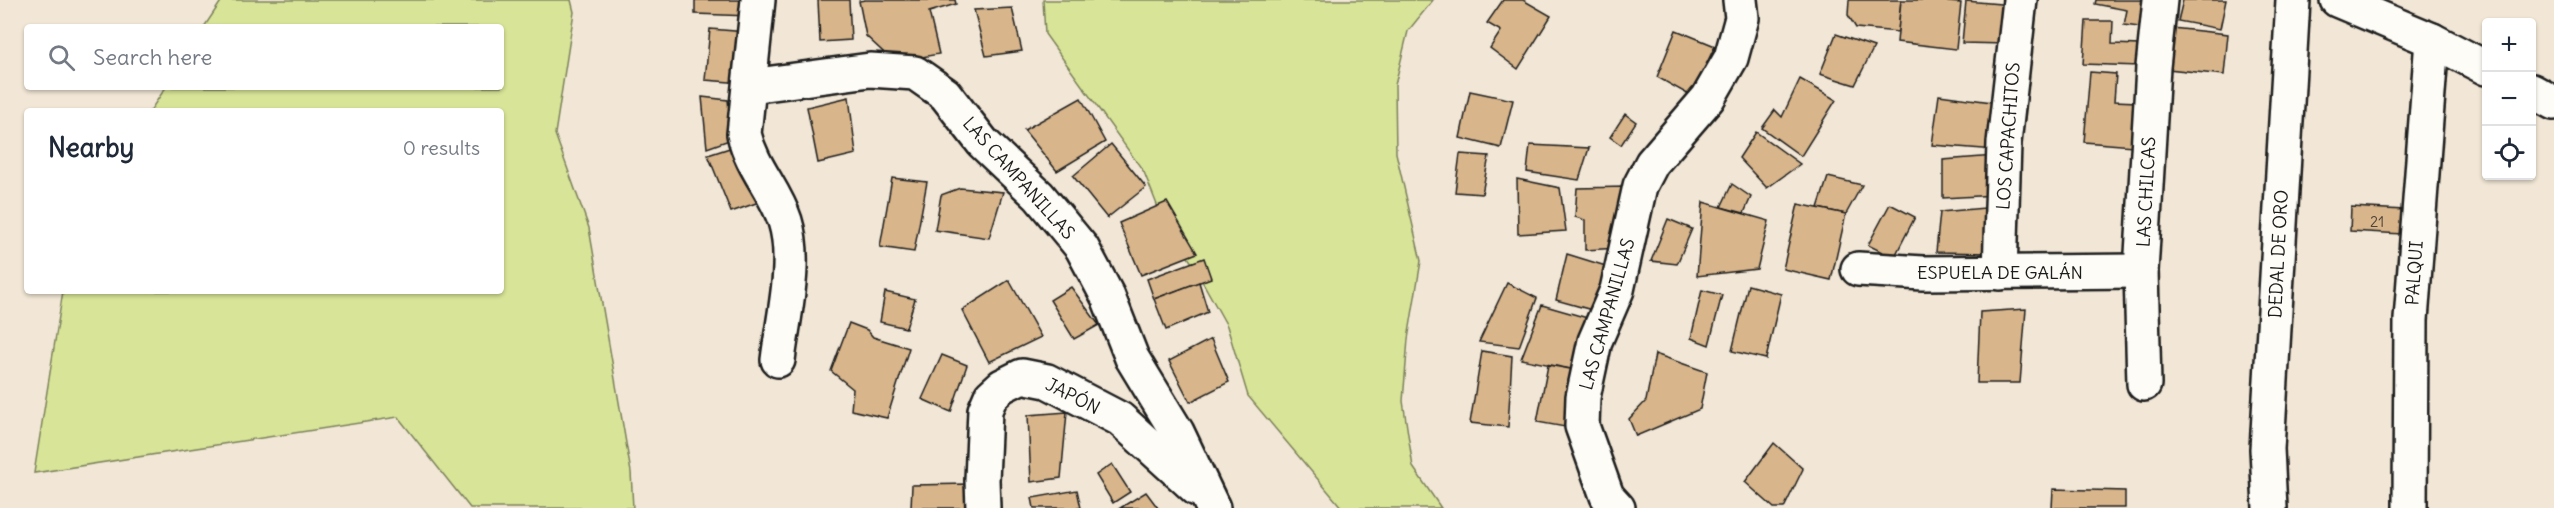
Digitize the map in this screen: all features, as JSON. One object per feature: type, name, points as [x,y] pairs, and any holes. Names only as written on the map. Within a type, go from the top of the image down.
[{"type":"street","points":[[758,0],[744,134],[749,154],[785,221],[791,256],[778,360]]},
{"type":"street","name":"LAS CAMPANILLAS","points":[[1618,508],[1607,496],[1582,426],[1583,397],[1595,341],[1617,290],[1640,186],[1652,163],[1708,98],[1731,58],[1742,18],[1740,0]]},
{"type":"street","name":"LOS CAPACHITOS","points":[[2000,273],[2004,142],[2020,0]]},
{"type":"street","name":"LAS CHILCAS","points":[[2144,384],[2141,271],[2153,68],[2160,0]]},
{"type":"street","name":"DEDAL DE ORO","points":[[2270,508],[2267,449],[2293,0]]},
{"type":"street","points":[[2337,0],[2432,40],[2482,65]]},
{"type":"street","name":"PALQUI","points":[[2410,508],[2411,320],[2432,40]]},
{"type":"street","name":"LAS CAMPANILLAS","points":[[750,86],[870,70],[915,73],[945,94],[983,143],[1039,196],[1082,248],[1108,297],[1132,358],[1177,432],[1210,503]]},
{"type":"street","points":[[2536,93],[2554,103]]},
{"type":"street","name":"ESPUELA DE GALÁN","points":[[1858,269],[1923,273],[2141,271]]},
{"type":"street","name":"JAPÓN","points":[[983,508],[985,410],[991,396],[1002,386],[1022,376],[1047,381],[1120,419],[1210,503]]},
{"type":"green space","points":[[222,0],[571,0],[574,12],[555,134],[589,228],[631,472],[633,508],[470,508],[398,417],[34,473],[63,294],[504,294],[504,108],[152,108],[164,90],[504,90],[504,24],[206,24]]},
{"type":"green space","points":[[1043,0],[1433,0],[1408,31],[1395,85],[1396,153],[1421,261],[1408,339],[1403,401],[1413,467],[1441,508],[1342,508],[1248,396],[1227,326],[1192,263],[1163,220],[1144,172],[1045,34]]},
{"type":"building","points":[[695,0],[750,0],[750,16],[695,14]]},
{"type":"building","points":[[818,0],[849,0],[851,40],[820,42]]},
{"type":"building","points":[[955,0],[956,4],[929,12],[939,54],[894,62],[866,36],[859,1]]},
{"type":"building","points":[[1503,0],[1523,0],[1551,16],[1518,69],[1490,48],[1501,31],[1487,23]]},
{"type":"building","points":[[1849,0],[1901,0],[1898,32],[1856,28],[1848,15]]},
{"type":"building","points":[[1901,0],[1948,0],[1948,2],[1961,3],[1956,49],[1897,42]]},
{"type":"building","points":[[2096,0],[2144,0],[2139,27],[2124,25],[2127,10],[2095,4]]},
{"type":"building","points":[[2183,0],[2226,0],[2220,29],[2178,21]]},
{"type":"building","points":[[1966,1],[2012,5],[2006,44],[1962,43]]},
{"type":"building","points":[[1012,8],[1022,51],[986,56],[974,10]]},
{"type":"building","points":[[2086,21],[2113,21],[2112,44],[2140,45],[2139,66],[2083,64]]},
{"type":"building","points":[[2172,28],[2228,34],[2224,75],[2168,69]]},
{"type":"building","points":[[710,29],[747,32],[742,83],[705,80]]},
{"type":"building","points":[[1676,30],[1715,46],[1691,96],[1657,77]]},
{"type":"building","points":[[1836,34],[1874,47],[1855,85],[1820,74]]},
{"type":"building","points":[[2090,72],[2116,74],[2114,101],[2137,102],[2133,146],[2084,142]]},
{"type":"building","points":[[1800,79],[1836,100],[1801,156],[1762,128],[1775,110],[1782,117]]},
{"type":"building","points":[[1470,91],[1513,100],[1501,148],[1460,138]]},
{"type":"building","points":[[1939,95],[1999,103],[1996,150],[1932,145]]},
{"type":"building","points":[[702,97],[728,100],[732,139],[707,148]]},
{"type":"building","points":[[849,97],[856,154],[818,163],[807,107]]},
{"type":"building","points":[[1081,98],[1105,142],[1057,171],[1024,130]]},
{"type":"building","points":[[1625,114],[1636,122],[1621,145],[1610,137]]},
{"type":"building","points":[[1756,132],[1800,164],[1767,188],[1739,158]]},
{"type":"building","points":[[1111,144],[1146,187],[1107,218],[1073,176]]},
{"type":"building","points":[[1530,145],[1589,148],[1579,180],[1527,172]]},
{"type":"building","points":[[736,146],[759,202],[731,212],[708,155]]},
{"type":"building","points":[[1460,154],[1489,156],[1482,194],[1455,192]]},
{"type":"building","points":[[1995,156],[1996,195],[1943,198],[1943,160]]},
{"type":"building","points":[[1828,177],[1862,185],[1846,214],[1818,208]]},
{"type":"building","points":[[892,178],[927,182],[914,252],[880,247]]},
{"type":"building","points":[[1517,179],[1560,188],[1566,231],[1518,234]]},
{"type":"building","points":[[1732,184],[1751,197],[1744,213],[1721,207]]},
{"type":"building","points":[[1625,187],[1619,248],[1585,250],[1585,220],[1575,217],[1577,188]]},
{"type":"building","points":[[960,188],[1003,192],[989,238],[935,230],[941,195]]},
{"type":"building","points":[[1167,202],[1197,253],[1141,275],[1119,223]]},
{"type":"building","points":[[1703,202],[1769,221],[1757,269],[1697,276]]},
{"type":"building","points":[[1798,204],[1846,214],[1831,280],[1783,269]]},
{"type":"building","points":[[1890,204],[1915,217],[1894,258],[1868,245]]},
{"type":"building","points":[[1996,207],[1990,253],[1936,252],[1940,212]]},
{"type":"building","points":[[2351,207],[2404,210],[2402,234],[2350,231]]},
{"type":"building","points":[[1668,219],[1692,229],[1677,264],[1651,261]]},
{"type":"building","points":[[1567,254],[1609,267],[1592,310],[1556,300]]},
{"type":"building","points":[[1204,258],[1211,278],[1154,299],[1147,279]]},
{"type":"building","points":[[1009,280],[1041,337],[989,362],[962,310]]},
{"type":"building","points":[[1199,282],[1208,312],[1166,330],[1154,299]]},
{"type":"building","points":[[1507,283],[1537,298],[1519,347],[1479,342]]},
{"type":"building","points":[[1748,285],[1781,294],[1766,359],[1732,351]]},
{"type":"building","points":[[1071,287],[1099,325],[1074,339],[1050,300]]},
{"type":"building","points":[[1702,290],[1722,295],[1709,345],[1691,338]]},
{"type":"building","points":[[885,292],[915,299],[906,328],[880,322]]},
{"type":"building","points":[[1542,305],[1591,319],[1576,370],[1521,359]]},
{"type":"building","points":[[2026,309],[2020,383],[1977,383],[1980,312]]},
{"type":"building","points":[[849,323],[867,330],[873,337],[909,348],[887,418],[851,410],[853,389],[831,371]]},
{"type":"building","points":[[1211,339],[1229,382],[1190,402],[1169,361]]},
{"type":"building","points":[[1482,351],[1512,356],[1508,427],[1470,423]]},
{"type":"building","points":[[1655,354],[1707,372],[1700,409],[1636,436],[1629,419],[1646,401]]},
{"type":"building","points":[[942,355],[967,365],[951,412],[922,399]]},
{"type":"building","points":[[1548,365],[1576,370],[1565,427],[1537,422]]},
{"type":"building","points":[[1067,412],[1061,478],[1031,482],[1028,415]]},
{"type":"building","points":[[1774,443],[1803,469],[1784,508],[1774,508],[1745,482]]},
{"type":"building","points":[[1112,464],[1130,492],[1113,503],[1096,475]]},
{"type":"building","points":[[969,484],[971,508],[911,508],[912,485]]},
{"type":"building","points":[[2053,489],[2125,491],[2125,508],[2052,508]]},
{"type":"building","points":[[1077,490],[1081,508],[1034,508],[1032,498]]},
{"type":"building","points":[[1146,492],[1158,508],[1120,508]]}]
